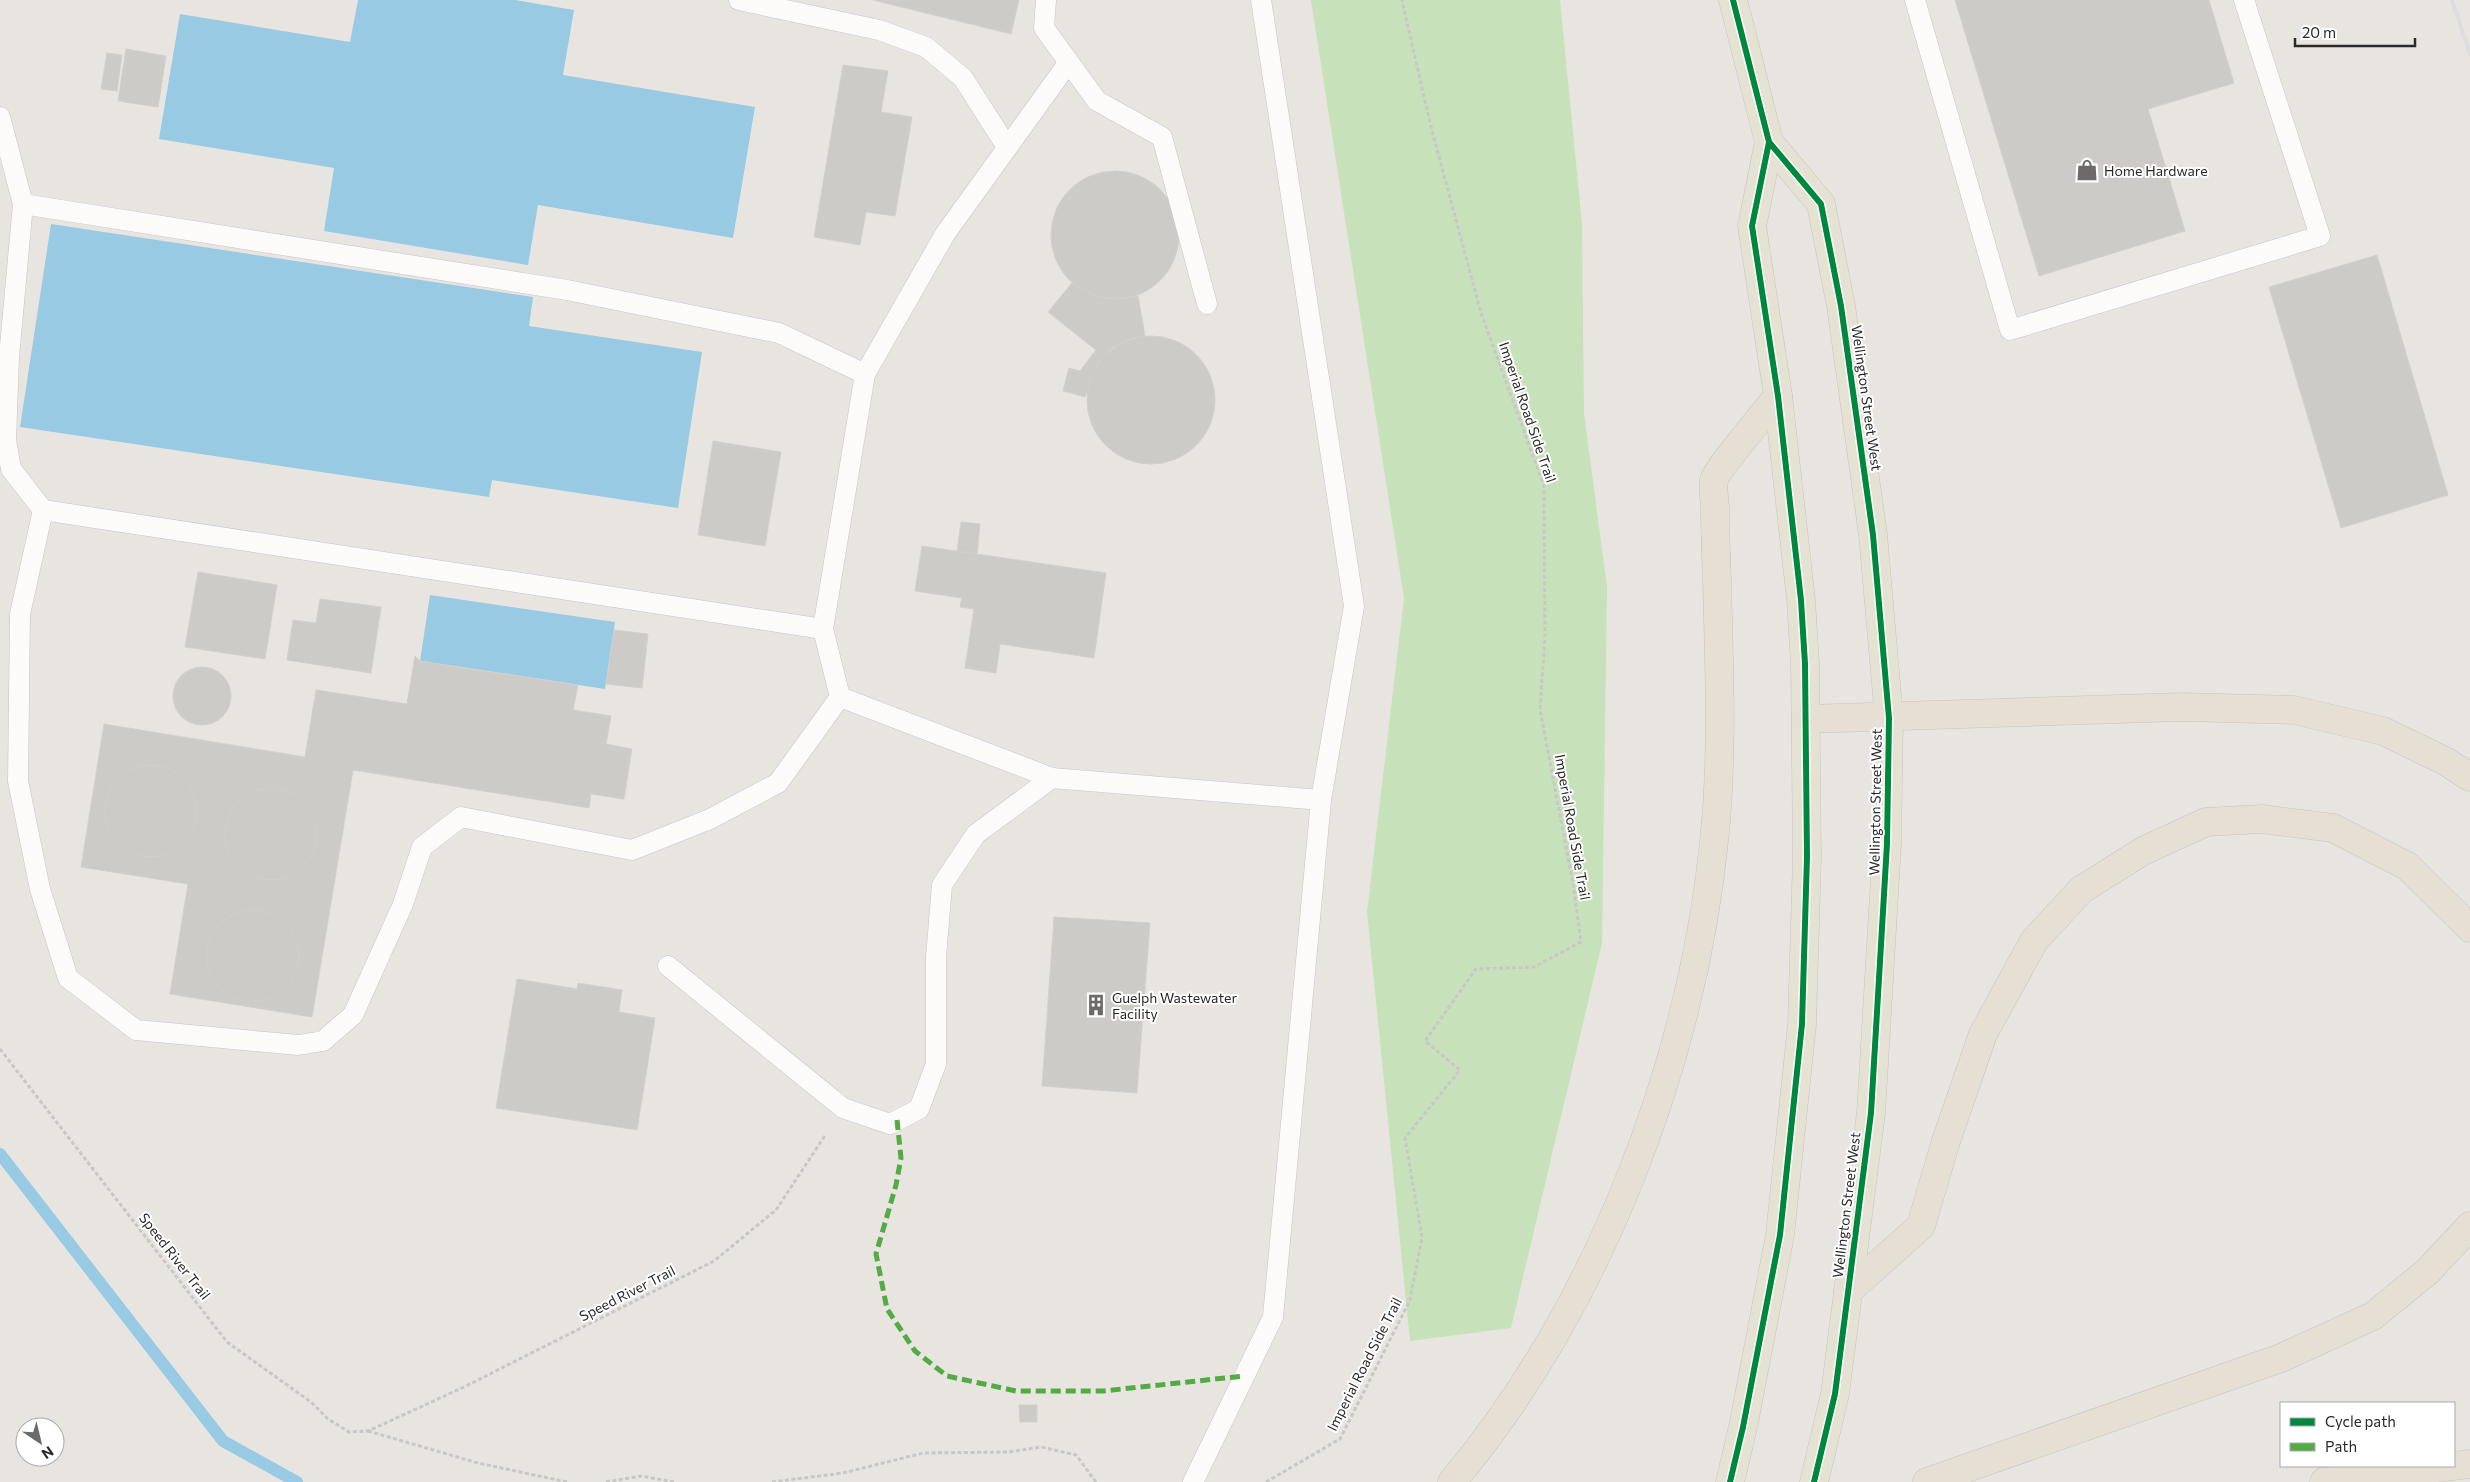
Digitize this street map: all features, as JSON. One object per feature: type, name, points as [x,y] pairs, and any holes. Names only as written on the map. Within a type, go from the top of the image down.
[{"type":"highway","points":[[1452,1482],[1471,1459],[1536,1365],[1591,1266],[1637,1162],[1673,1054],[1699,944],[1715,832],[1720,718],[1714,478],[1778,396]]},
{"type":"highway","points":[[1807,719],[1889,718],[2182,707],[2294,710],[2383,731],[2445,761],[2470,777]]},
{"type":"highway","points":[[1848,1290],[1921,1226],[1945,1144],[1983,1034],[2034,941],[2081,890],[2143,851],[2206,822],[2262,819],[2332,828],[2407,866],[2470,928]]},
{"type":"highway","points":[[1927,1482],[2281,1358],[2373,1316],[2428,1271],[2470,1226]]},
{"type":"highway","points":[[2455,1466],[2470,1464]]},
{"type":"highway","points":[[2324,1482],[2446,1467]]},
{"type":"main road","name":"Wellington Street West","points":[[1734,0],[1770,142],[1821,204],[1841,306],[1873,535],[1889,718],[1887,844],[1877,1041],[1871,1113],[1834,1394],[1814,1482]]},
{"type":"main road","name":"Wellington Street West","points":[[1730,1482],[1743,1427],[1780,1235],[1802,1024],[1807,857],[1807,719],[1800,600],[1778,396],[1752,226],[1770,142]]},
{"type":"lane","points":[[739,0],[879,30],[926,47],[963,78],[1007,147]]},
{"type":"lane","points":[[1046,0],[1044,28],[1097,101],[1162,137],[1207,304]]},
{"type":"lane","points":[[1193,1482],[1273,1317],[1321,800],[1354,606],[1261,0]]},
{"type":"lane","points":[[1916,0],[2010,330],[2320,236],[2244,0]]},
{"type":"lane","points":[[840,697],[823,629],[865,374],[945,234],[1069,62]]},
{"type":"lane","points":[[0,117],[23,204],[9,357],[6,440],[11,469],[43,510],[823,629]]},
{"type":"lane","points":[[23,204],[577,292],[779,333],[865,374]]},
{"type":"lane","points":[[43,510],[20,614],[18,782],[40,889],[68,978],[136,1030],[298,1045],[323,1041],[353,1015],[403,904],[422,847],[461,817],[632,850],[710,819],[778,782],[840,697]]},
{"type":"lane","points":[[840,697],[1052,778],[1321,800]]},
{"type":"lane","points":[[668,966],[843,1108],[890,1124],[919,1109],[936,1064],[936,957],[942,885],[976,834],[1052,778]]},
{"type":"path","points":[[772,1482],[843,1473],[923,1453],[1009,1452],[1041,1447],[1076,1455],[1096,1482]]},
{"type":"path","points":[[606,1482],[641,1476],[674,1482]]},
{"type":"green space","points":[[1311,0],[1560,0],[1582,224],[1584,413],[1607,587],[1602,943],[1511,1328],[1410,1341],[1367,912],[1404,598]]},
{"type":"water","points":[[358,0],[515,0],[574,10],[563,75],[755,107],[733,238],[538,205],[528,265],[324,231],[334,168],[159,139],[180,14],[350,42]]},
{"type":"water","points":[[51,224],[533,297],[529,326],[702,352],[678,508],[492,480],[489,497],[20,427]]},
{"type":"water","points":[[430,595],[615,622],[605,689],[420,661]]},
{"type":"building","points":[[873,0],[1019,0],[1011,34]]},
{"type":"building","name":"Home Hardware","points":[[1955,0],[2209,0],[2234,83],[2148,109],[2185,231],[2039,276]]},
{"type":"building","points":[[126,49],[166,56],[158,107],[118,101]]},
{"type":"building","points":[[107,53],[122,55],[117,91],[101,89]]},
{"type":"building","points":[[843,65],[888,71],[881,112],[912,117],[895,216],[866,212],[860,245],[814,237]]},
{"type":"building","points":[[1115,171],[1128,172],[1140,176],[1160,190],[1174,210],[1178,222],[1178,248],[1174,260],[1160,280],[1140,294],[1128,298],[1115,299],[1102,298],[1090,294],[1070,280],[1056,260],[1052,248],[1051,235],[1052,222],[1056,210],[1070,190],[1090,176],[1102,172]]},
{"type":"building","points":[[2377,255],[2448,495],[2341,528],[2269,287]]},
{"type":"building","points":[[1072,283],[1097,297],[1118,299],[1138,296],[1145,336],[1133,338],[1113,347],[1098,363],[1085,397],[1063,391],[1069,368],[1080,371],[1096,350],[1048,312]]},
{"type":"building","points":[[1151,336],[1164,337],[1176,341],[1196,355],[1210,375],[1214,387],[1214,413],[1210,425],[1196,445],[1176,459],[1164,463],[1151,464],[1138,463],[1126,459],[1106,445],[1092,425],[1088,413],[1087,400],[1088,387],[1092,375],[1106,355],[1126,341],[1138,337]]},
{"type":"building","points":[[713,441],[781,452],[765,546],[698,535]]},
{"type":"building","points":[[961,522],[980,524],[977,554],[957,551]]},
{"type":"building","points":[[922,546],[1106,573],[1094,658],[1000,644],[996,673],[965,668],[974,609],[960,607],[962,598],[915,591]]},
{"type":"building","points":[[198,572],[277,585],[265,659],[185,647]]},
{"type":"building","points":[[320,599],[381,607],[371,673],[287,660],[293,620],[316,623]]},
{"type":"building","points":[[614,630],[648,634],[642,688],[606,684]]},
{"type":"building","points":[[415,656],[420,661],[578,685],[573,710],[611,716],[606,744],[632,749],[624,799],[591,794],[589,808],[353,770],[312,1017],[170,994],[188,884],[81,867],[104,724],[305,757],[316,690],[407,704]]},
{"type":"building","points":[[196,667],[208,667],[223,675],[231,690],[231,702],[223,717],[208,725],[196,725],[181,717],[173,702],[173,690],[181,675]]},
{"type":"building","points":[[151,765],[169,769],[183,779],[193,793],[197,811],[193,829],[183,843],[169,853],[151,857],[133,853],[119,843],[109,829],[105,811],[109,793],[119,779],[133,769]]},
{"type":"building","points":[[271,788],[280,789],[297,796],[309,808],[316,825],[316,843],[309,860],[297,872],[280,879],[271,880],[262,879],[245,872],[233,860],[226,843],[225,834],[226,825],[233,808],[245,796],[262,789]]},
{"type":"building","points":[[253,910],[271,914],[285,924],[295,938],[299,956],[295,974],[285,988],[271,998],[253,1002],[235,998],[221,988],[211,974],[207,956],[211,938],[221,924],[235,914]]},
{"type":"building","name":"Guelph Wastewater Facility","points":[[1054,917],[1150,923],[1137,1093],[1042,1086]]},
{"type":"building","points":[[517,979],[577,989],[578,983],[622,990],[619,1012],[655,1018],[637,1130],[496,1108]]},
{"type":"building","points":[[1019,1405],[1037,1405],[1037,1422],[1020,1422]]},
{"type":"waterway","points":[[0,1154],[223,1441],[297,1482]]},
{"type":"railway","points":[[2452,0],[2470,54]]},
{"type":"marked path","points":[[897,1120],[901,1158],[896,1185],[876,1254],[887,1309],[915,1351],[947,1376],[1016,1391],[1103,1391],[1244,1376]]},
{"type":"cycle path","points":[[1733,0],[1769,142],[1821,204],[1841,306],[1873,535],[1889,718],[1887,844],[1871,1113],[1835,1394],[1814,1482]]},
{"type":"cycle path","points":[[1730,1482],[1743,1427],[1780,1235],[1802,1024],[1807,857],[1805,664],[1801,600],[1778,396],[1752,226],[1769,142]]},
{"type":"place","name":"Home Hardware","points":[[2087,170]]},
{"type":"place","name":"Guelph Wastewater Facility","points":[[1096,1005]]}]
